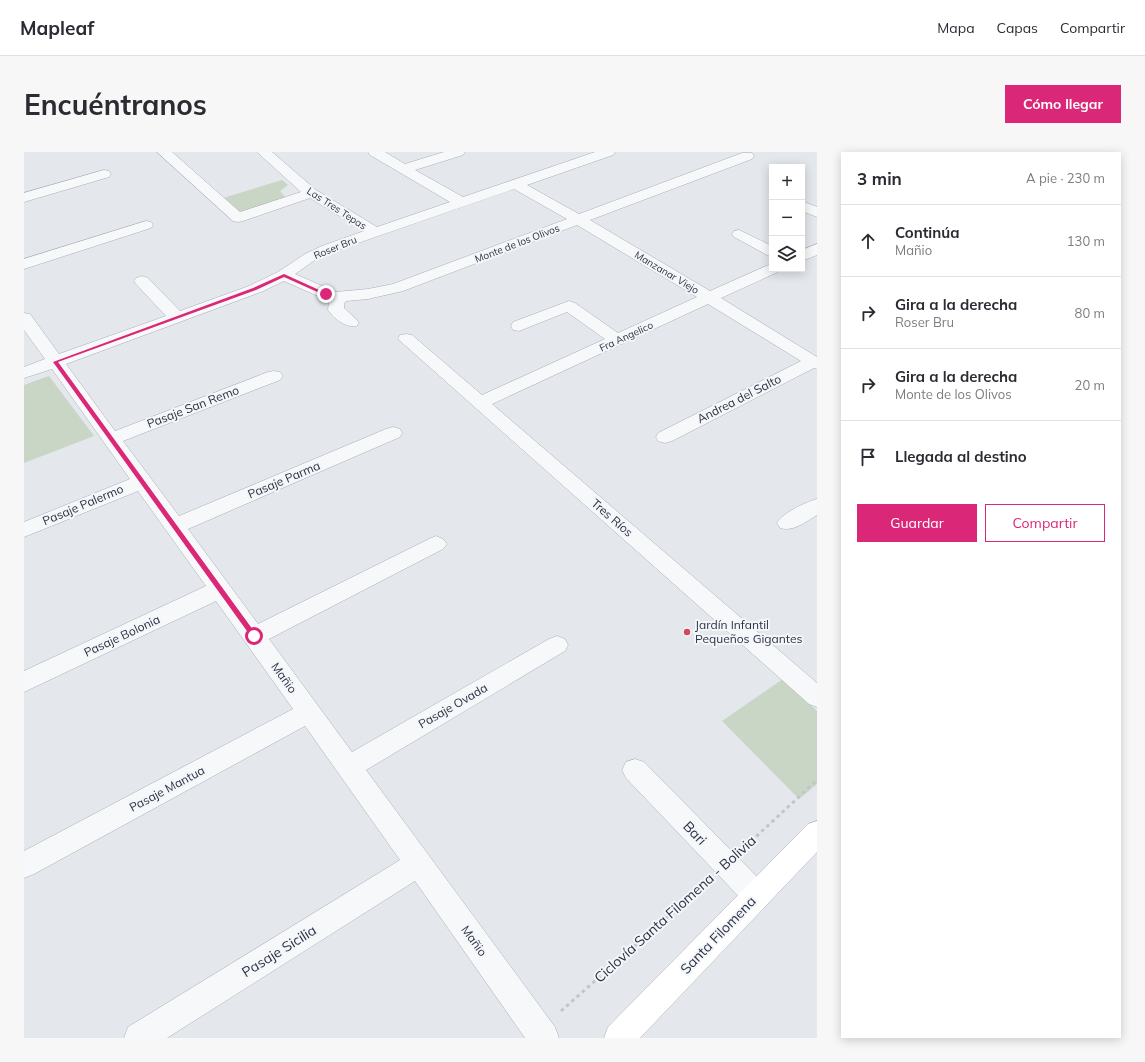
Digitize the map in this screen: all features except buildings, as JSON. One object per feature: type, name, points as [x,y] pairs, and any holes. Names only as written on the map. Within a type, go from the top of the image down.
[{"type":"street","points":[[164,152],[238,218],[311,193]]},
{"type":"street","name":"Las Tres Tepas","points":[[264,152],[311,193],[375,232]]},
{"type":"street","points":[[375,152],[461,202]]},
{"type":"street","points":[[403,169],[458,152]]},
{"type":"street","name":"Roser Bru","points":[[24,373],[176,316],[255,289],[284,275],[317,253],[608,152]]},
{"type":"street","name":"Monte de los Olivos","points":[[284,275],[326,294],[341,297],[375,293],[398,288],[579,220],[743,154]]},
{"type":"street","points":[[24,198],[104,174]]},
{"type":"street","name":"Manzanar Viejo","points":[[515,184],[579,220],[815,363]]},
{"type":"street","points":[[805,207],[817,213]]},
{"type":"street","points":[[24,264],[146,225]]},
{"type":"street","points":[[738,234],[769,250]]},
{"type":"street","points":[[805,255],[817,249]]},
{"type":"street","name":"Fra Angelico","points":[[480,403],[769,270]]},
{"type":"street","points":[[142,281],[176,316]]},
{"type":"street","points":[[341,297],[336,303],[336,310],[351,322]]},
{"type":"street","points":[[519,326],[569,306],[617,340]]},
{"type":"street","name":"Mañio","points":[[24,318],[541,1034]]},
{"type":"street","name":"Tres Ríos","points":[[406,339],[817,697]]},
{"type":"street","name":"Andrea del Salto","points":[[665,437],[815,363]]},
{"type":"street","name":"Pasaje San Remo","points":[[112,439],[274,376]]},
{"type":"street","name":"Pasaje Parma","points":[[175,526],[393,433]]},
{"type":"street","name":"Pasaje Palermo","points":[[24,530],[142,481]]},
{"type":"street","points":[[787,524],[817,506]]},
{"type":"street","points":[[254,636],[436,544]]},
{"type":"street","name":"Pasaje Bolonia","points":[[24,682],[220,589]]},
{"type":"street","name":"Pasaje Ovada","points":[[348,767],[557,645]]},
{"type":"street","name":"Pasaje Mantua","points":[[24,865],[309,712]]},
{"type":"street","name":"Bari","points":[[635,770],[756,895]]},
{"type":"street","name":"Santa Filomena","points":[[619,1038],[817,833]]},
{"type":"street","name":"Pasaje Sicilia","points":[[139,1038],[418,864]]},
{"type":"path","name":"Ciclovía Santa Filomena - Bolivia","points":[[541,1034],[817,780]]},
{"type":"green space","points":[[282,180],[288,185],[280,191],[285,197],[239,214],[223,198]]},
{"type":"green space","points":[[49,376],[94,436],[24,463],[24,385]]},
{"type":"green space","points":[[783,679],[817,711],[817,784],[799,799],[722,721]]},
{"type":"place","name":"Jardín Infantil Pequeños Gigantes","points":[[687,632]]},
{"type":"route","points":[[254,636],[55,362],[176,316],[255,289],[284,275],[326,294]]}]
